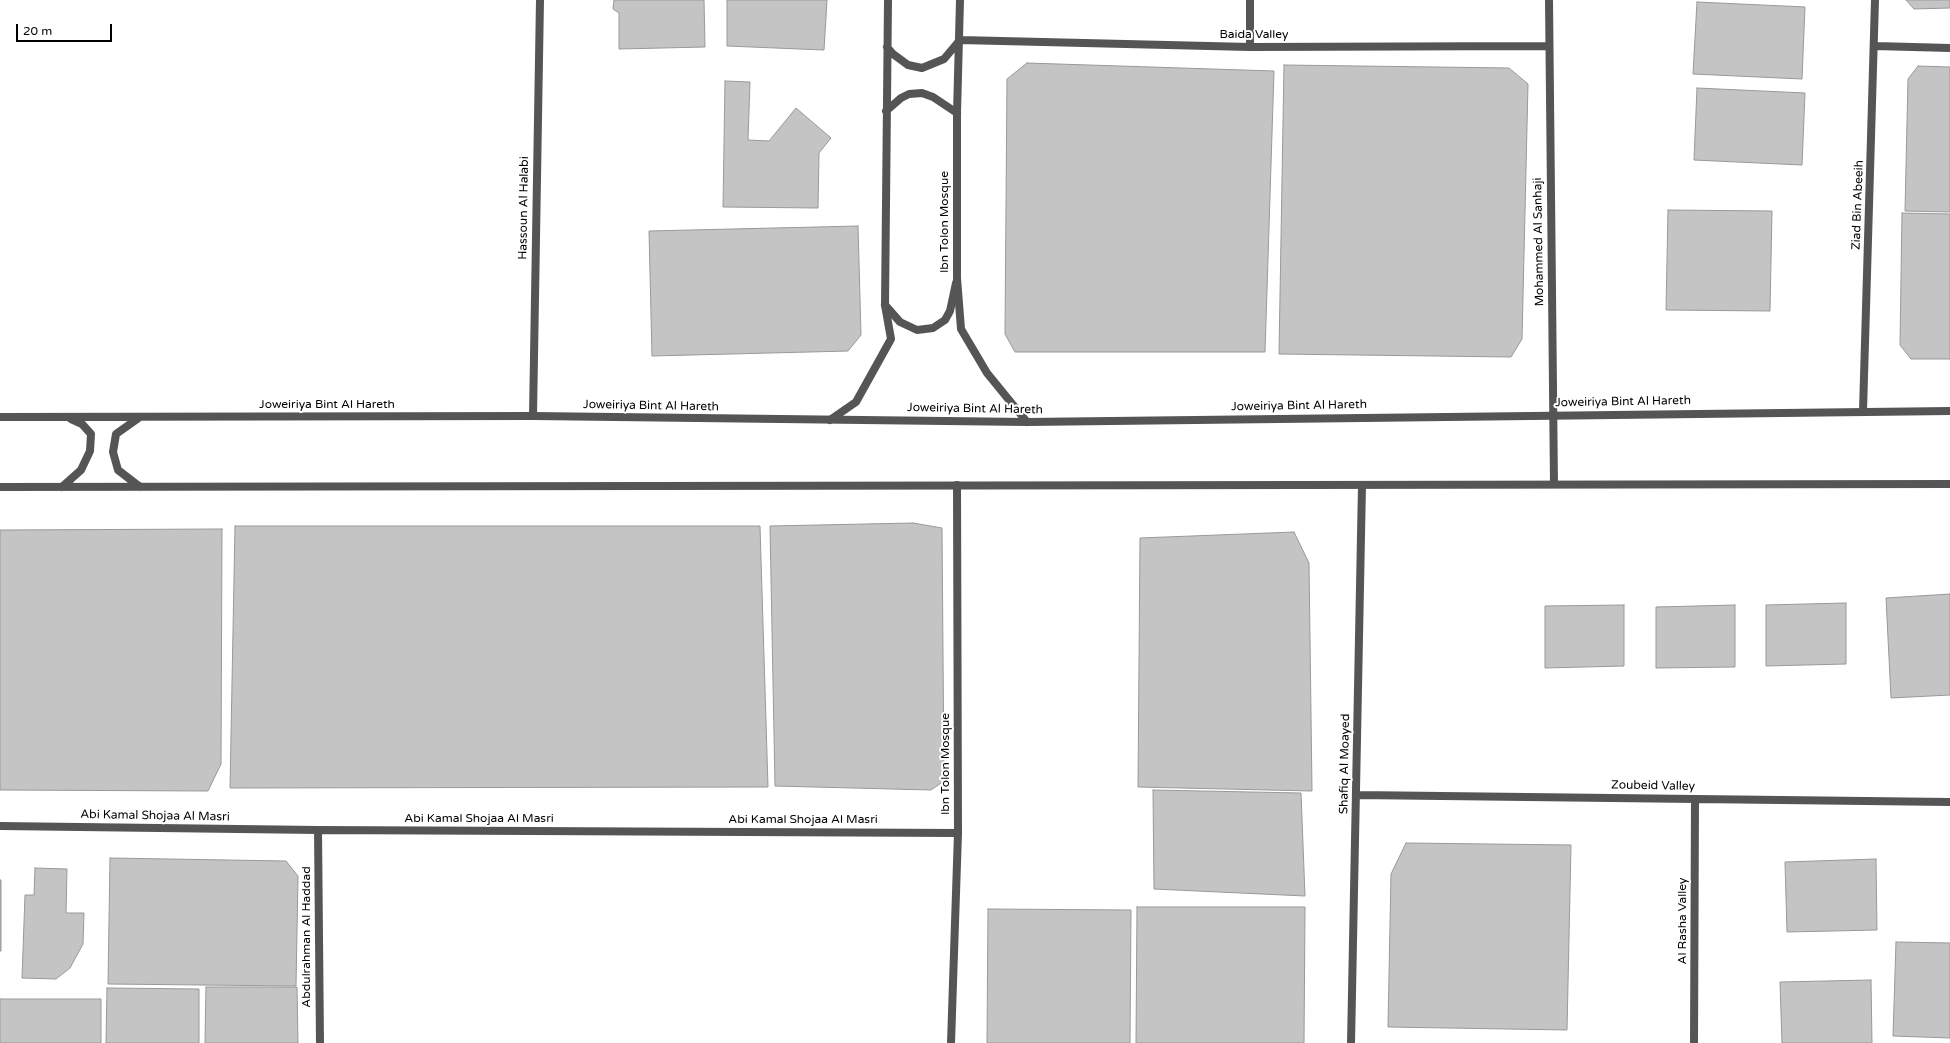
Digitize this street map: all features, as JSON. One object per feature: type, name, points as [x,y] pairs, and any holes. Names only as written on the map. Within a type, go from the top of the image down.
[{"type":"street","name":"Hassoun Al Halabi","points":[[533,416],[540,0]]},
{"type":"street","points":[[830,420],[856,402],[891,339],[885,305],[888,0]]},
{"type":"street","name":"Ibn Tolon Mosque","points":[[960,0],[957,113],[957,278],[961,329],[987,374],[1027,422]]},
{"type":"street","points":[[1250,0],[1250,47]]},
{"type":"street","name":"Mohammed Al Sanhaji","points":[[1549,0],[1548,46],[1554,484]]},
{"type":"street","name":"Ziad Bin Abeeih","points":[[1863,411],[1875,46],[1875,0]]},
{"type":"street","points":[[887,47],[893,54],[908,65],[922,68],[944,59],[960,40]]},
{"type":"street","name":"Baida Valley","points":[[960,40],[1250,47],[1548,46]]},
{"type":"street","points":[[1875,46],[1950,48]]},
{"type":"street","points":[[886,111],[901,98],[909,94],[922,93],[933,97],[957,113]]},
{"type":"street","points":[[885,305],[900,322],[917,330],[933,328],[944,320],[950,311],[957,278]]},
{"type":"street","name":"Joweiriya Bint Al Hareth","points":[[0,417],[533,416],[1027,422],[1553,414],[1950,411]]},
{"type":"street","points":[[62,487],[81,470],[90,451],[91,434],[82,424],[67,417]]},
{"type":"street","points":[[140,487],[118,470],[113,452],[116,434],[141,417]]},
{"type":"street","points":[[0,487],[1950,484]]},
{"type":"street","name":"Ibn Tolon Mosque","points":[[951,1043],[958,833],[957,485]]},
{"type":"street","name":"Shafiq Al Moayed","points":[[1351,1043],[1362,485]]},
{"type":"street","name":"Zoubeid Valley","points":[[1356,795],[1950,802]]},
{"type":"street","name":"Al Rasha Valley","points":[[1694,1043],[1695,799]]},
{"type":"street","name":"Abi Kamal Shojaa Al Masri","points":[[0,826],[318,830],[958,833]]},
{"type":"street","name":"Abdulrahman Al Haddad","points":[[318,830],[320,1043]]},
{"type":"building","points":[[614,0],[704,0],[705,47],[619,49],[619,13],[613,9]]},
{"type":"building","points":[[727,0],[827,0],[824,50],[727,46]]},
{"type":"building","points":[[1906,0],[1950,0],[1950,8],[1914,9]]},
{"type":"building","points":[[1697,2],[1805,7],[1802,79],[1693,74]]},
{"type":"building","points":[[1027,63],[1274,71],[1265,352],[1015,352],[1005,334],[1007,79]]},
{"type":"building","points":[[1284,65],[1509,68],[1528,84],[1522,339],[1511,357],[1279,354]]},
{"type":"building","points":[[1918,66],[1950,67],[1950,212],[1905,211],[1908,79]]},
{"type":"building","points":[[725,81],[750,82],[748,140],[769,141],[796,108],[831,138],[819,153],[818,208],[723,207]]},
{"type":"building","points":[[1697,88],[1805,93],[1802,165],[1694,160]]},
{"type":"building","points":[[1668,210],[1772,211],[1770,311],[1666,310]]},
{"type":"building","points":[[1902,213],[1950,214],[1950,359],[1911,359],[1900,345]]},
{"type":"building","points":[[858,226],[861,335],[848,351],[652,356],[649,231]]},
{"type":"building","points":[[913,523],[942,528],[944,781],[931,790],[775,786],[770,526]]},
{"type":"building","points":[[235,526],[760,526],[768,787],[230,788]]},
{"type":"building","points":[[222,529],[221,764],[208,791],[0,790],[0,530]]},
{"type":"building","points":[[1294,532],[1309,563],[1312,791],[1138,787],[1140,538]]},
{"type":"building","points":[[1950,594],[1950,695],[1891,698],[1886,598]]},
{"type":"building","points":[[1846,603],[1846,664],[1766,666],[1766,605]]},
{"type":"building","points":[[1624,605],[1624,666],[1545,668],[1545,606]]},
{"type":"building","points":[[1735,605],[1735,667],[1656,668],[1656,607]]},
{"type":"building","points":[[1153,790],[1301,793],[1305,896],[1154,889]]},
{"type":"building","points":[[1406,843],[1571,845],[1567,1030],[1388,1027],[1391,874]]},
{"type":"building","points":[[110,858],[286,861],[298,876],[296,986],[108,984]]},
{"type":"building","points":[[1876,859],[1877,930],[1787,932],[1785,862]]},
{"type":"building","points":[[35,868],[67,869],[66,913],[84,913],[83,944],[70,968],[56,979],[22,978],[25,895],[34,895]]},
{"type":"building","points":[[1,880],[1,951],[0,951]]},
{"type":"building","points":[[1137,907],[1305,907],[1304,1043],[1136,1043]]},
{"type":"building","points":[[988,909],[1131,910],[1130,1043],[987,1043]]},
{"type":"building","points":[[1896,942],[1950,943],[1950,1038],[1893,1036]]},
{"type":"building","points":[[1871,980],[1872,1043],[1782,1043],[1780,982]]},
{"type":"building","points":[[206,987],[297,987],[298,1043],[205,1043]]},
{"type":"building","points":[[107,988],[199,989],[199,1043],[106,1043]]},
{"type":"building","points":[[0,999],[101,999],[101,1043],[0,1043]]}]
